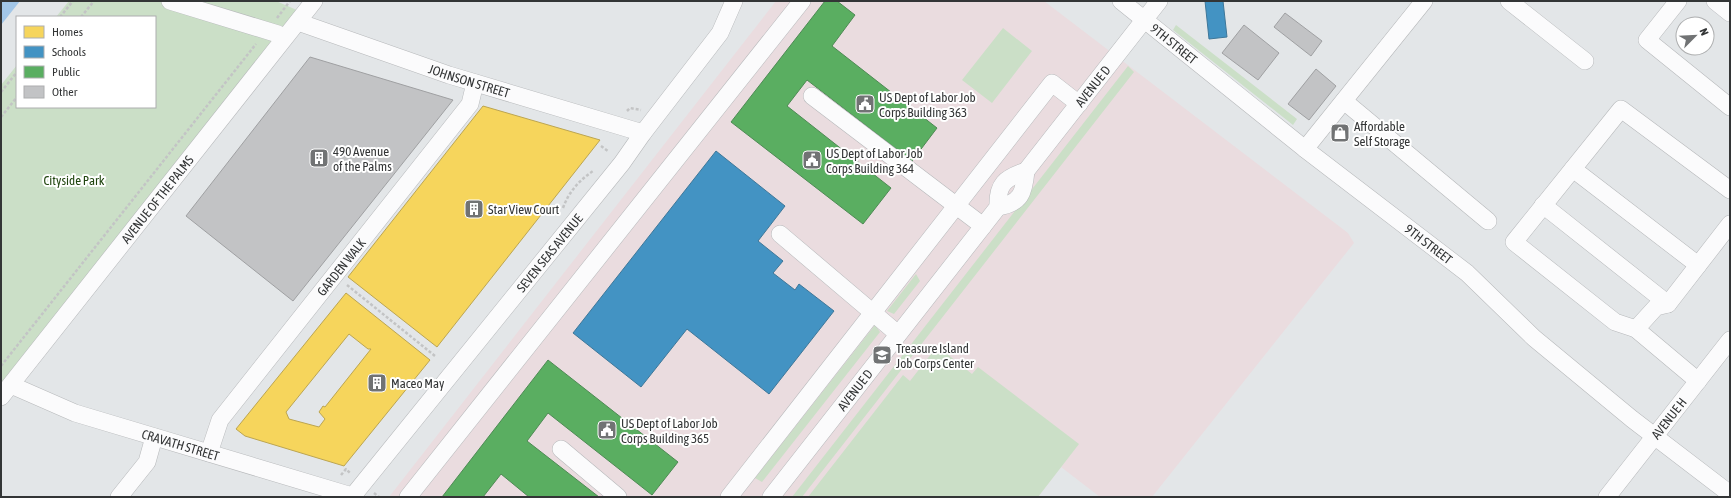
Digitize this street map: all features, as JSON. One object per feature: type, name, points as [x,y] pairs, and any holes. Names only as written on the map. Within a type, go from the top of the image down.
[{"type":"street","points":[[170,1],[272,32]]},
{"type":"street","name":"AVENUE OF THE PALMS","points":[[6,391],[314,1]]},
{"type":"street","name":"SEVEN SEAS AVENUE","points":[[352,496],[622,163],[720,32],[734,1]]},
{"type":"street","points":[[408,497],[802,1]]},
{"type":"street","name":"9TH STREET","points":[[1121,1],[1305,149],[1467,273],[1534,338],[1655,436],[1730,494]]},
{"type":"street","name":"AVENUE D","points":[[772,497],[998,207],[1011,205],[1024,190],[1026,171],[1159,1]]},
{"type":"street","points":[[1305,149],[1424,1]]},
{"type":"street","points":[[1509,1],[1585,61]]},
{"type":"street","points":[[1678,1],[1647,40],[1730,106]]},
{"type":"street","points":[[1715,1],[1730,13]]},
{"type":"street","name":"JOHNSON STREET","points":[[298,22],[475,83],[643,133]]},
{"type":"street","name":"GARDEN WALK","points":[[209,453],[220,420],[470,104],[475,83]]},
{"type":"street","points":[[729,497],[1052,84],[1079,104]]},
{"type":"street","points":[[812,96],[983,226]]},
{"type":"street","points":[[1344,101],[1488,221]]},
{"type":"street","points":[[1698,381],[1636,329],[1615,322],[1514,242],[1621,109],[1730,190]]},
{"type":"street","points":[[1573,169],[1698,265]]},
{"type":"street","points":[[1544,206],[1668,304]]},
{"type":"street","points":[[1636,329],[1656,307],[1668,304],[1730,224]]},
{"type":"street","points":[[780,234],[898,334]]},
{"type":"street","name":"AVENUE H","points":[[1607,497],[1730,340]]},
{"type":"street","name":"CRAVATH STREET","points":[[6,391],[352,496]]},
{"type":"street","points":[[119,497],[147,462],[154,437]]},
{"type":"street","points":[[561,449],[618,497]]},
{"type":"path","points":[[61,16],[73,1]]},
{"type":"path","points":[[82,16],[94,1]]},
{"type":"path","points":[[1,366],[272,32],[290,1]]},
{"type":"path","points":[[1,92],[16,73]]},
{"type":"path","points":[[1,117],[16,98]]},
{"type":"path","points":[[624,114],[630,108],[641,110]]},
{"type":"path","points":[[601,146],[608,151]]},
{"type":"path","points":[[346,284],[435,356]]},
{"type":"path","points":[[337,478],[346,469],[352,475]]},
{"type":"shaded area","name":"Treasure Island Job Corps Center","points":[[776,1],[1044,1],[1348,233],[1354,243],[1152,497],[1100,497],[1061,467],[1038,497],[389,497]]},
{"type":"green space","name":"Cityside Park","points":[[69,1],[276,1],[306,14],[1,383],[1,85],[16,66],[16,108],[156,108],[156,16],[57,16]]},
{"type":"green space","points":[[1176,25],[1297,119],[1293,125],[1173,30]]},
{"type":"green space","points":[[1003,28],[1032,51],[992,103],[962,80]]},
{"type":"green space","points":[[1128,66],[1134,72],[802,497],[792,497]]},
{"type":"green space","points":[[916,274],[920,281],[894,314],[887,311]]},
{"type":"green space","points":[[875,325],[880,332],[762,482],[755,478]]},
{"type":"green space","points":[[946,353],[972,374],[978,367],[1079,444],[1038,497],[808,497],[903,375],[910,381],[931,354]]},
{"type":"water","points":[[1,1],[35,1],[18,16],[16,16],[16,19],[1,46]]},
{"type":"pier","points":[[20,1],[37,1],[26,16],[16,16],[16,29],[1,48],[1,25]]},
{"type":"building: Homes","name":"Star View Court","points":[[483,106],[600,140],[437,347],[348,277]]},
{"type":"building: Homes","name":"Maceo May","points":[[346,293],[430,360],[344,466],[245,436],[236,429]],"holes":[[[349,334],[368,349],[371,349],[325,407],[323,406],[319,412],[325,419],[319,427],[289,419],[286,412]]]},
{"type":"building: Schools","points":[[1205,1],[1223,1],[1227,37],[1209,39]]},
{"type":"building: Schools","points":[[716,151],[785,206],[758,241],[783,261],[773,273],[795,290],[799,284],[834,311],[769,394],[687,329],[641,387],[573,333]]},
{"type":"building: Public","points":[[825,1],[837,1],[855,15],[832,46],[937,128],[912,161],[807,80],[787,106],[891,188],[863,224],[731,122]]},
{"type":"building: Public","points":[[548,360],[678,462],[652,495],[548,413],[527,441],[599,497],[529,497],[501,474],[483,497],[442,497]]},
{"type":"building: Other","points":[[1285,13],[1322,41],[1311,56],[1274,27]]},
{"type":"building: Other","points":[[1244,25],[1279,53],[1258,80],[1222,53]]},
{"type":"building: Other","name":"490 Avenue of the Palms","points":[[310,57],[453,100],[293,301],[186,216]]},
{"type":"building: Other","points":[[1316,69],[1336,86],[1309,120],[1288,104]]},
{"type":"place","name":"US Dept of Labor Job Corps Building 363","points":[[865,104]]},
{"type":"place","name":"Affordable Self Storage","points":[[1340,133]]},
{"type":"place","name":"490 Avenue of the Palms","points":[[319,158]]},
{"type":"place","name":"US Dept of Labor Job Corps Building 364","points":[[812,160]]},
{"type":"place","name":"Star View Court","points":[[474,209]]},
{"type":"place","name":"Treasure Island Job Corps Center","points":[[882,355]]},
{"type":"place","name":"Maceo May","points":[[377,383]]},
{"type":"place","name":"US Dept of Labor Job Corps Building 365","points":[[607,430]]}]
